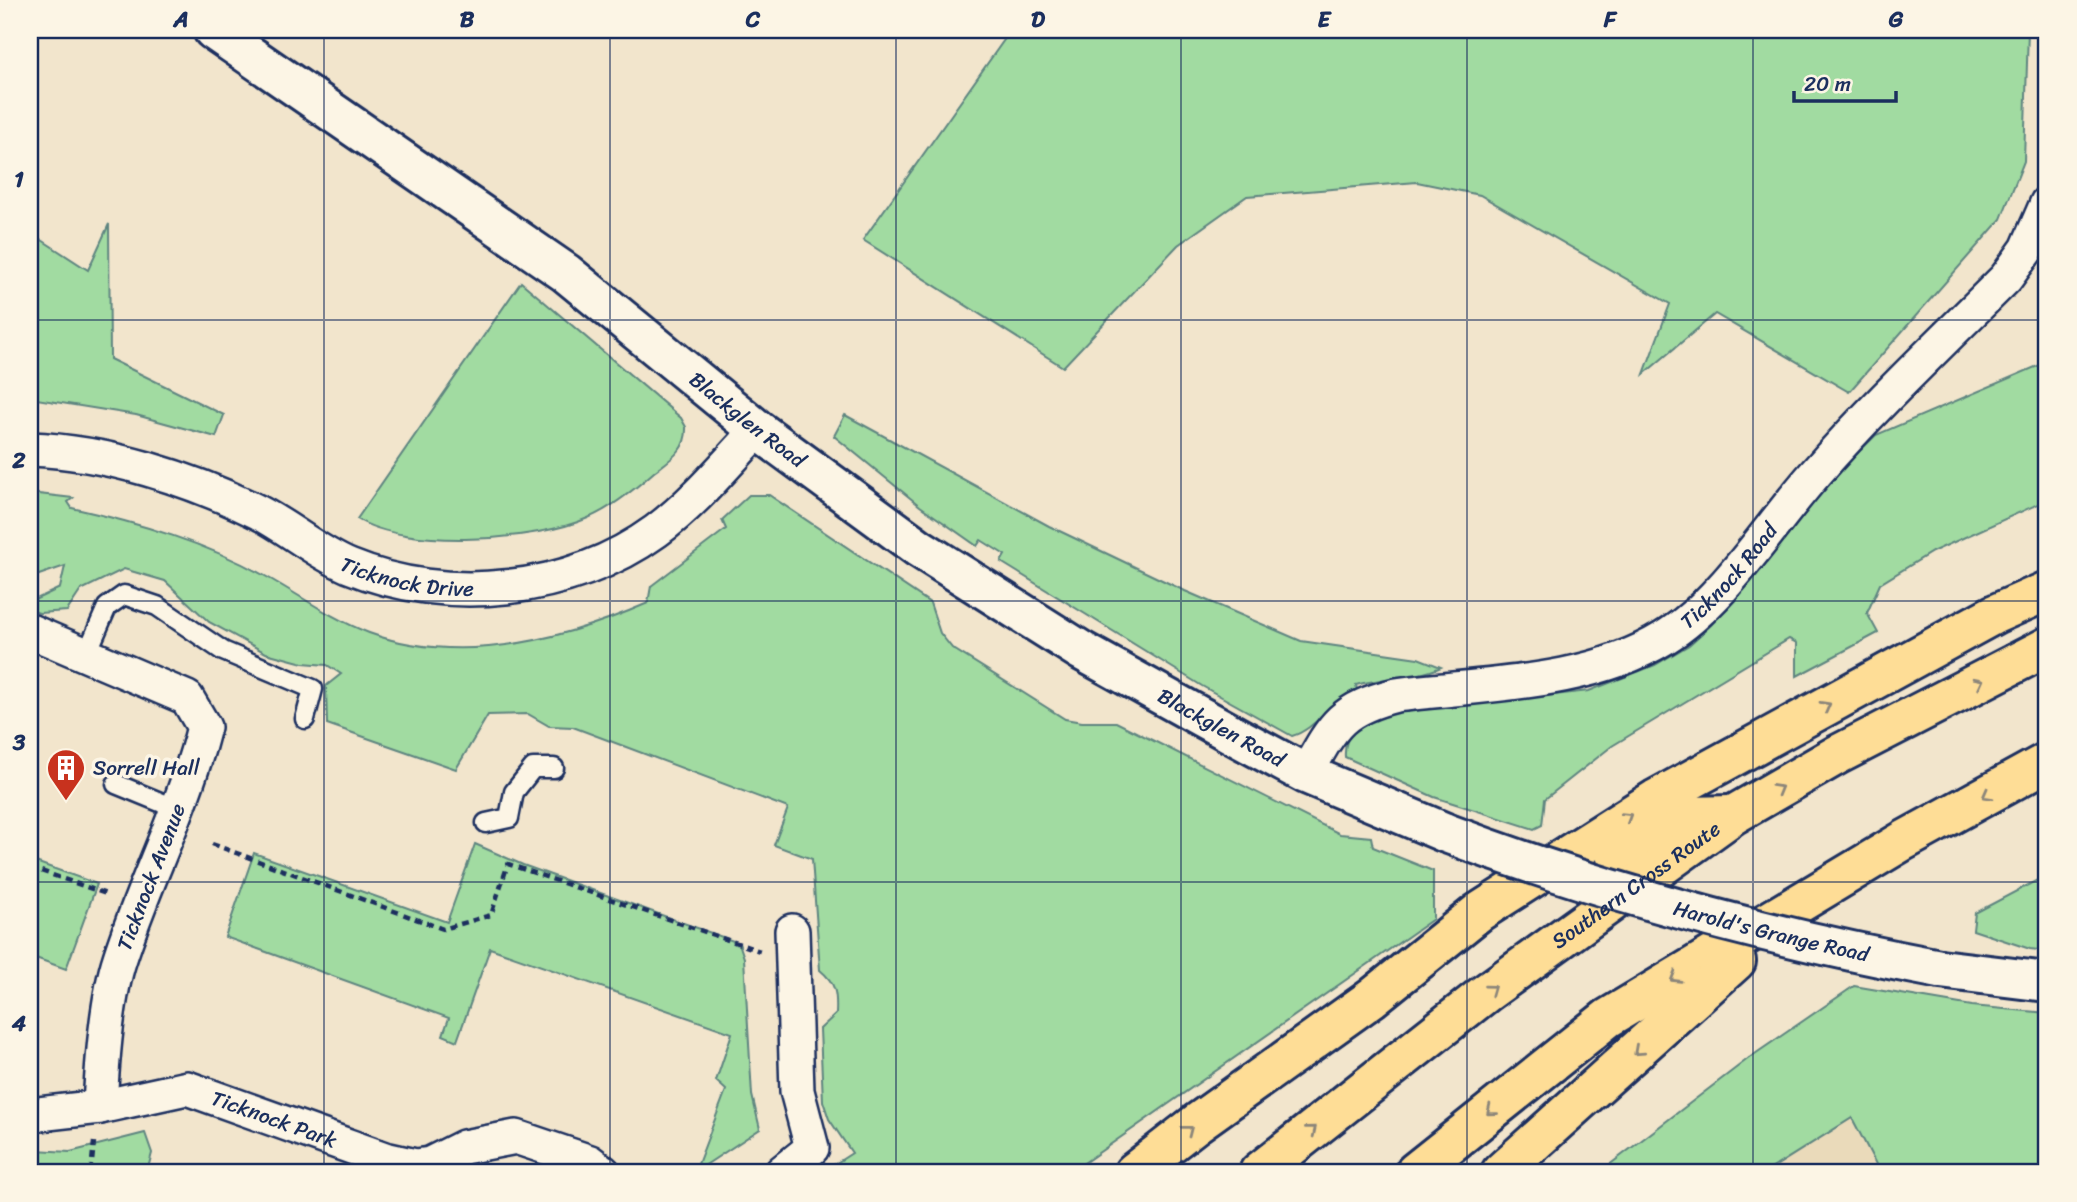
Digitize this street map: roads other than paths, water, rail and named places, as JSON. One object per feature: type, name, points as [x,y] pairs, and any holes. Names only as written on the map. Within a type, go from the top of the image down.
[{"type":"highway","points":[[1135,1172],[1197,1123],[1372,998],[1479,912],[1656,799],[1995,614],[2047,591]]},
{"type":"highway","name":"Southern Cross Route","points":[[1259,1172],[1486,993],[1733,815],[1837,755],[2047,647]]},
{"type":"highway","points":[[1415,1172],[1608,1018],[1903,841],[2047,762]]},
{"type":"highway","points":[[1372,998],[1652,831],[1691,816],[1733,815]]},
{"type":"highway","points":[[1501,1172],[1797,906]]},
{"type":"street","name":"Blackglen Road","points":[[213,30],[558,267],[758,430],[911,543],[1082,651],[1306,774]]},
{"type":"street","name":"Ticknock Road","points":[[1306,774],[1333,726],[1349,711],[1371,701],[1396,695],[1571,674],[1613,661],[1664,638],[1706,603],[1814,475],[2006,278],[2037,253],[2047,203]]},
{"type":"street","name":"Ticknock Drive","points":[[30,449],[122,463],[205,490],[258,512],[347,565],[390,580],[486,588],[551,580],[630,548],[679,512],[758,430]]},
{"type":"street","name":"Ticknock Avenue","points":[[30,631],[87,653],[187,698],[204,727],[194,765],[119,961],[102,1069],[100,1107]]},
{"type":"street","name":"Harold's Grange Road","points":[[1306,774],[1446,833],[1586,883],[1710,919],[1793,940],[1940,968],[2047,982]]},
{"type":"street","points":[[782,1172],[813,1148],[797,1091],[792,944]]},
{"type":"street","name":"Ticknock Park","points":[[30,1115],[100,1107],[187,1088],[385,1159],[416,1166],[430,1164],[464,1147],[516,1137],[590,1162],[603,1172]]},
{"type":"lane","points":[[87,653],[107,607],[124,595],[157,606],[223,651],[313,689],[305,719]]},
{"type":"lane","points":[[486,823],[509,818],[514,792],[533,768],[554,768]]},
{"type":"lane","points":[[116,784],[177,810]]},
{"type":"place","name":"Sorrell Hall","points":[[66,802]]}]
